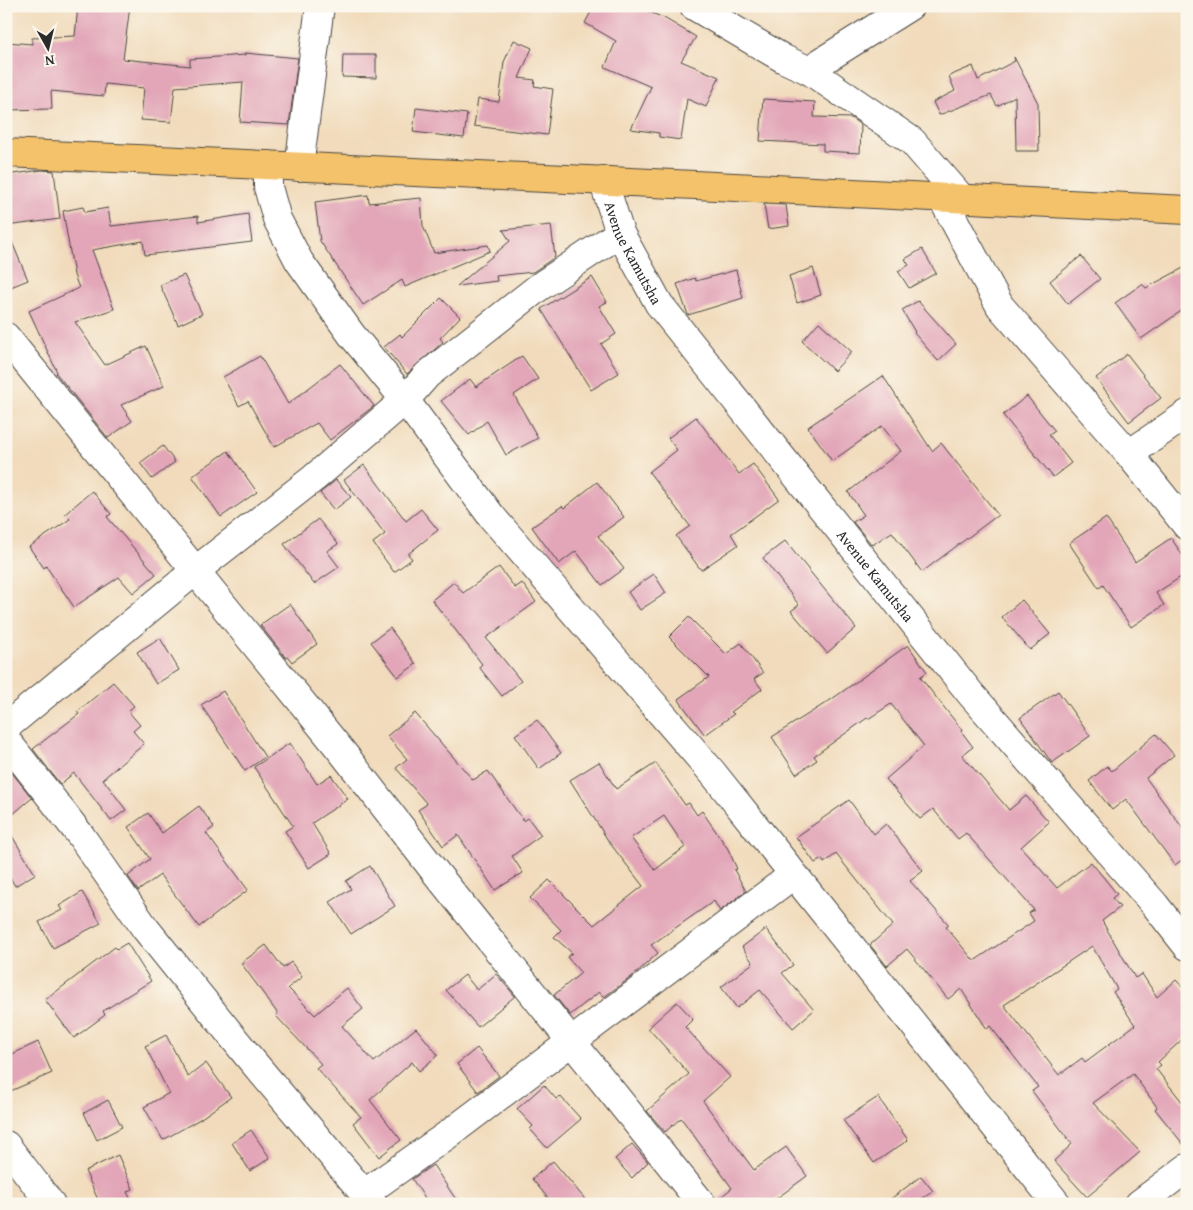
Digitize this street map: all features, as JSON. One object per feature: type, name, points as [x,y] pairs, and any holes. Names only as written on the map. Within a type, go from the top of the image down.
[{"type":"highway","points":[[6,153],[603,180],[1187,210]]},
{"type":"street","points":[[299,166],[320,6]]},
{"type":"street","points":[[694,6],[784,59],[810,71],[912,141],[953,199],[1000,306],[1129,454],[1187,526]]},
{"type":"street","points":[[810,71],[821,62],[910,6]]},
{"type":"street","points":[[268,165],[268,187],[278,219],[299,261],[351,334],[405,400],[492,517],[712,772],[1057,1204]]},
{"type":"street","name":"Avenue Kamutsha","points":[[603,180],[620,233],[658,304],[970,693],[1155,905],[1187,946]]},
{"type":"street","points":[[6,728],[195,571],[314,478],[405,400],[428,376],[539,287],[620,233]]},
{"type":"street","points":[[6,336],[343,753],[702,1204]]},
{"type":"street","points":[[1129,454],[1187,414]]},
{"type":"street","points":[[6,740],[81,836],[145,928],[248,1056],[369,1199],[446,1136],[570,1040],[793,875]]},
{"type":"street","points":[[6,1145],[51,1204]]},
{"type":"street","points":[[1139,1204],[1187,1168]]},
{"type":"building","points":[[78,6],[130,6],[123,59],[190,66],[190,59],[245,55],[245,53],[298,58],[289,125],[240,122],[243,82],[175,87],[171,122],[141,120],[144,88],[105,84],[104,96],[51,91],[52,109],[6,110],[6,42],[32,44],[32,38],[75,36]]},
{"type":"building","points":[[594,6],[635,6],[664,18],[696,37],[681,61],[719,77],[706,107],[687,99],[681,140],[659,137],[659,133],[631,129],[651,87],[605,67],[616,41],[585,23]]},
{"type":"building","points":[[514,40],[532,48],[519,78],[535,80],[534,86],[553,89],[547,135],[474,126],[478,99],[499,102],[504,62]]},
{"type":"building","points":[[343,55],[376,55],[376,78],[342,77]]},
{"type":"building","points":[[1014,57],[1038,103],[1039,151],[1016,151],[1015,96],[997,106],[991,95],[939,115],[933,102],[955,91],[949,76],[973,66],[978,80],[1015,61]]},
{"type":"building","points":[[763,99],[815,102],[814,117],[851,118],[861,125],[860,153],[823,151],[823,144],[760,141]]},
{"type":"building","points":[[416,108],[467,114],[464,138],[413,132]]},
{"type":"building","points":[[42,170],[54,171],[60,219],[6,226],[6,175]]},
{"type":"building","points":[[368,195],[369,203],[421,198],[423,226],[434,253],[488,245],[490,251],[405,287],[402,280],[363,305],[320,241],[315,202]]},
{"type":"building","points":[[764,204],[786,205],[789,226],[768,229]]},
{"type":"building","points":[[83,207],[85,212],[108,208],[111,226],[198,216],[198,222],[248,214],[252,242],[145,255],[143,241],[92,250],[114,309],[75,322],[105,365],[146,346],[164,386],[121,405],[132,421],[108,438],[56,373],[29,311],[79,288],[74,275],[63,211]]},
{"type":"building","points":[[551,225],[555,257],[533,272],[496,276],[497,281],[457,286],[510,241],[503,230]]},
{"type":"building","points":[[6,228],[28,280],[6,289]]},
{"type":"building","points":[[922,249],[936,273],[909,288],[898,271],[909,265],[905,259]]},
{"type":"building","points":[[1081,256],[1100,279],[1068,304],[1050,281]]},
{"type":"building","points":[[1187,266],[1187,307],[1141,339],[1115,303],[1142,284],[1146,288]]},
{"type":"building","points":[[813,268],[821,295],[797,303],[789,276]]},
{"type":"building","points":[[736,270],[743,298],[688,315],[677,284],[695,278],[696,281]]},
{"type":"building","points":[[184,275],[202,314],[178,325],[160,285]]},
{"type":"building","points":[[592,277],[607,302],[599,306],[616,334],[601,344],[619,373],[591,390],[541,309]]},
{"type":"building","points":[[441,298],[460,317],[440,338],[443,342],[407,374],[384,347],[400,334],[402,337]]},
{"type":"building","points":[[918,301],[956,344],[938,361],[914,333],[902,310]]},
{"type":"building","points":[[819,322],[852,352],[834,371],[802,341]]},
{"type":"building","points":[[1127,354],[1161,398],[1129,422],[1096,378]]},
{"type":"building","points":[[260,356],[288,404],[340,364],[374,406],[330,440],[317,423],[274,447],[248,401],[239,406],[223,377]]},
{"type":"building","points":[[522,356],[538,379],[514,395],[538,438],[506,455],[487,421],[469,435],[441,401],[470,379],[476,387]]},
{"type":"building","points":[[883,376],[932,451],[941,443],[998,515],[922,572],[892,532],[872,545],[853,522],[864,515],[848,492],[901,451],[882,426],[832,461],[808,427]]},
{"type":"building","points":[[1027,396],[1055,431],[1049,435],[1071,463],[1053,477],[1003,415]]},
{"type":"building","points":[[696,417],[739,474],[753,464],[779,499],[731,534],[738,545],[701,570],[676,536],[690,526],[649,472],[677,450],[668,438]]},
{"type":"building","points":[[163,446],[175,462],[152,479],[140,463]]},
{"type":"building","points":[[228,451],[257,492],[221,517],[192,476]]},
{"type":"building","points":[[364,465],[406,521],[421,509],[438,530],[408,554],[412,559],[394,572],[373,543],[385,534],[344,480]]},
{"type":"building","points":[[336,480],[351,497],[334,510],[320,493]]},
{"type":"building","points":[[597,482],[624,517],[598,536],[624,569],[602,585],[576,551],[559,564],[532,527],[562,506],[564,508]]},
{"type":"building","points":[[92,491],[111,514],[107,517],[156,574],[133,593],[119,577],[74,607],[46,566],[44,568],[29,547],[70,519],[65,514]]},
{"type":"building","points":[[1106,518],[1135,562],[1171,538],[1187,562],[1187,573],[1156,593],[1164,605],[1131,627],[1103,585],[1099,588],[1069,543]]},
{"type":"building","points":[[318,519],[338,544],[327,551],[339,567],[314,584],[284,544]]},
{"type":"building","points":[[785,541],[856,628],[827,653],[791,611],[799,605],[763,558]]},
{"type":"building","points":[[499,567],[515,588],[522,583],[536,602],[486,638],[521,681],[502,696],[479,667],[482,664],[432,600],[454,582],[463,593]]},
{"type":"building","points":[[654,574],[666,593],[640,610],[628,592]]},
{"type":"building","points":[[1022,600],[1050,634],[1030,650],[1002,617]]},
{"type":"building","points":[[290,604],[317,644],[292,662],[288,657],[286,658],[260,625]]},
{"type":"building","points":[[689,617],[726,654],[741,643],[763,673],[754,679],[762,689],[731,712],[734,714],[705,735],[678,699],[709,677],[669,637]]},
{"type":"building","points":[[390,628],[416,664],[398,677],[371,642]]},
{"type":"building","points":[[160,638],[179,670],[156,684],[137,652]]},
{"type":"building","points":[[908,645],[927,672],[920,677],[973,747],[962,755],[1009,810],[1026,796],[1049,822],[1021,847],[1057,888],[1091,862],[1117,894],[1112,898],[1120,907],[1102,921],[1135,978],[1142,974],[1157,997],[1176,980],[1187,992],[1187,1035],[1158,1062],[1161,1065],[1156,1069],[1187,1108],[1187,1149],[1155,1109],[1157,1107],[1133,1074],[1093,1103],[1140,1152],[1087,1197],[1054,1161],[1072,1144],[1032,1091],[1038,1087],[990,1026],[987,1029],[961,989],[948,999],[907,949],[887,966],[870,945],[893,925],[836,854],[824,863],[822,859],[815,863],[796,837],[849,800],[874,834],[886,824],[923,871],[910,881],[949,925],[946,927],[974,961],[1034,921],[1029,913],[1034,910],[966,833],[958,839],[933,809],[920,819],[886,779],[924,746],[891,704],[867,718],[814,756],[817,760],[796,774],[772,737],[832,699]],"holes":[[[1092,946],[1117,989],[1113,992],[1135,1025],[1085,1062],[1082,1058],[1059,1075],[1004,1005]]]},
{"type":"building","points":[[113,682],[134,706],[128,711],[140,725],[133,731],[144,744],[103,779],[126,810],[111,821],[74,773],[60,784],[33,749],[79,714],[77,712]]},
{"type":"building","points":[[223,691],[265,757],[245,771],[201,705]]},
{"type":"building","points":[[1058,691],[1090,736],[1052,763],[1020,718]]},
{"type":"building","points":[[415,713],[473,780],[488,771],[524,821],[528,818],[541,835],[512,856],[523,873],[495,890],[458,835],[443,846],[418,810],[427,804],[396,768],[407,759],[387,736]]},
{"type":"building","points":[[537,720],[561,753],[539,769],[515,735]]},
{"type":"building","points":[[1156,734],[1174,755],[1146,778],[1187,834],[1187,856],[1175,865],[1126,799],[1112,810],[1089,781],[1107,766],[1112,771]]},
{"type":"building","points":[[290,743],[317,784],[331,775],[348,799],[312,823],[331,854],[309,868],[285,831],[293,826],[254,767]]},
{"type":"building","points":[[599,762],[616,789],[656,763],[685,805],[689,803],[697,815],[702,811],[728,849],[737,869],[734,870],[746,891],[720,911],[714,901],[651,945],[658,953],[634,975],[604,997],[599,992],[570,1015],[554,995],[581,973],[567,957],[572,953],[554,937],[561,930],[530,898],[549,880],[594,925],[643,886],[609,842],[570,780]],"holes":[[[664,816],[685,847],[655,870],[631,838]]]},
{"type":"building","points":[[9,769],[32,798],[6,820],[6,770]]},
{"type":"building","points":[[199,806],[214,827],[206,833],[248,890],[199,927],[160,875],[138,891],[128,876],[150,859],[128,827],[148,813],[162,833]]},
{"type":"building","points":[[6,826],[35,874],[15,886],[6,871]]},
{"type":"building","points":[[370,866],[395,906],[351,934],[330,902],[351,889],[346,881]]},
{"type":"building","points":[[82,892],[101,923],[53,948],[39,922],[62,910],[59,906]]},
{"type":"building","points":[[766,929],[793,965],[782,973],[814,1010],[793,1028],[760,990],[737,1008],[721,987],[753,963],[742,947]]},
{"type":"building","points":[[127,943],[151,981],[103,1011],[105,1015],[74,1038],[45,1000],[115,947],[117,949]]},
{"type":"building","points":[[266,945],[283,968],[291,962],[302,977],[288,988],[315,1015],[347,988],[363,1009],[342,1026],[374,1062],[416,1028],[438,1055],[419,1071],[412,1062],[370,1100],[401,1140],[379,1157],[353,1123],[361,1117],[316,1068],[321,1064],[276,1016],[278,1014],[241,963]]},
{"type":"building","points":[[496,974],[515,996],[478,1027],[446,990],[465,975],[477,990]]},
{"type":"building","points":[[677,1002],[693,1019],[685,1027],[730,1077],[703,1101],[754,1170],[786,1147],[807,1176],[769,1204],[717,1204],[717,1200],[732,1188],[681,1118],[665,1132],[647,1111],[689,1074],[648,1028]]},
{"type":"building","points":[[166,1035],[188,1077],[206,1063],[231,1097],[200,1119],[163,1140],[144,1107],[169,1093],[145,1046]]},
{"type":"building","points":[[38,1042],[52,1073],[6,1093],[6,1057]]},
{"type":"building","points":[[477,1048],[499,1076],[478,1092],[457,1064]]},
{"type":"building","points":[[544,1085],[556,1099],[560,1096],[581,1119],[547,1148],[530,1129],[533,1126],[517,1109]]},
{"type":"building","points":[[878,1097],[908,1140],[874,1163],[843,1120]]},
{"type":"building","points":[[108,1100],[122,1127],[97,1140],[84,1113]]},
{"type":"building","points":[[251,1130],[270,1158],[250,1171],[232,1143]]},
{"type":"building","points":[[632,1144],[648,1162],[632,1178],[615,1159]]},
{"type":"building","points":[[118,1155],[133,1189],[127,1192],[133,1204],[100,1204],[85,1171]]},
{"type":"building","points":[[553,1161],[589,1204],[553,1204],[532,1179]]},
{"type":"building","points":[[433,1165],[459,1204],[429,1204],[412,1179]]},
{"type":"building","points":[[921,1176],[933,1191],[915,1204],[884,1204]]}]
